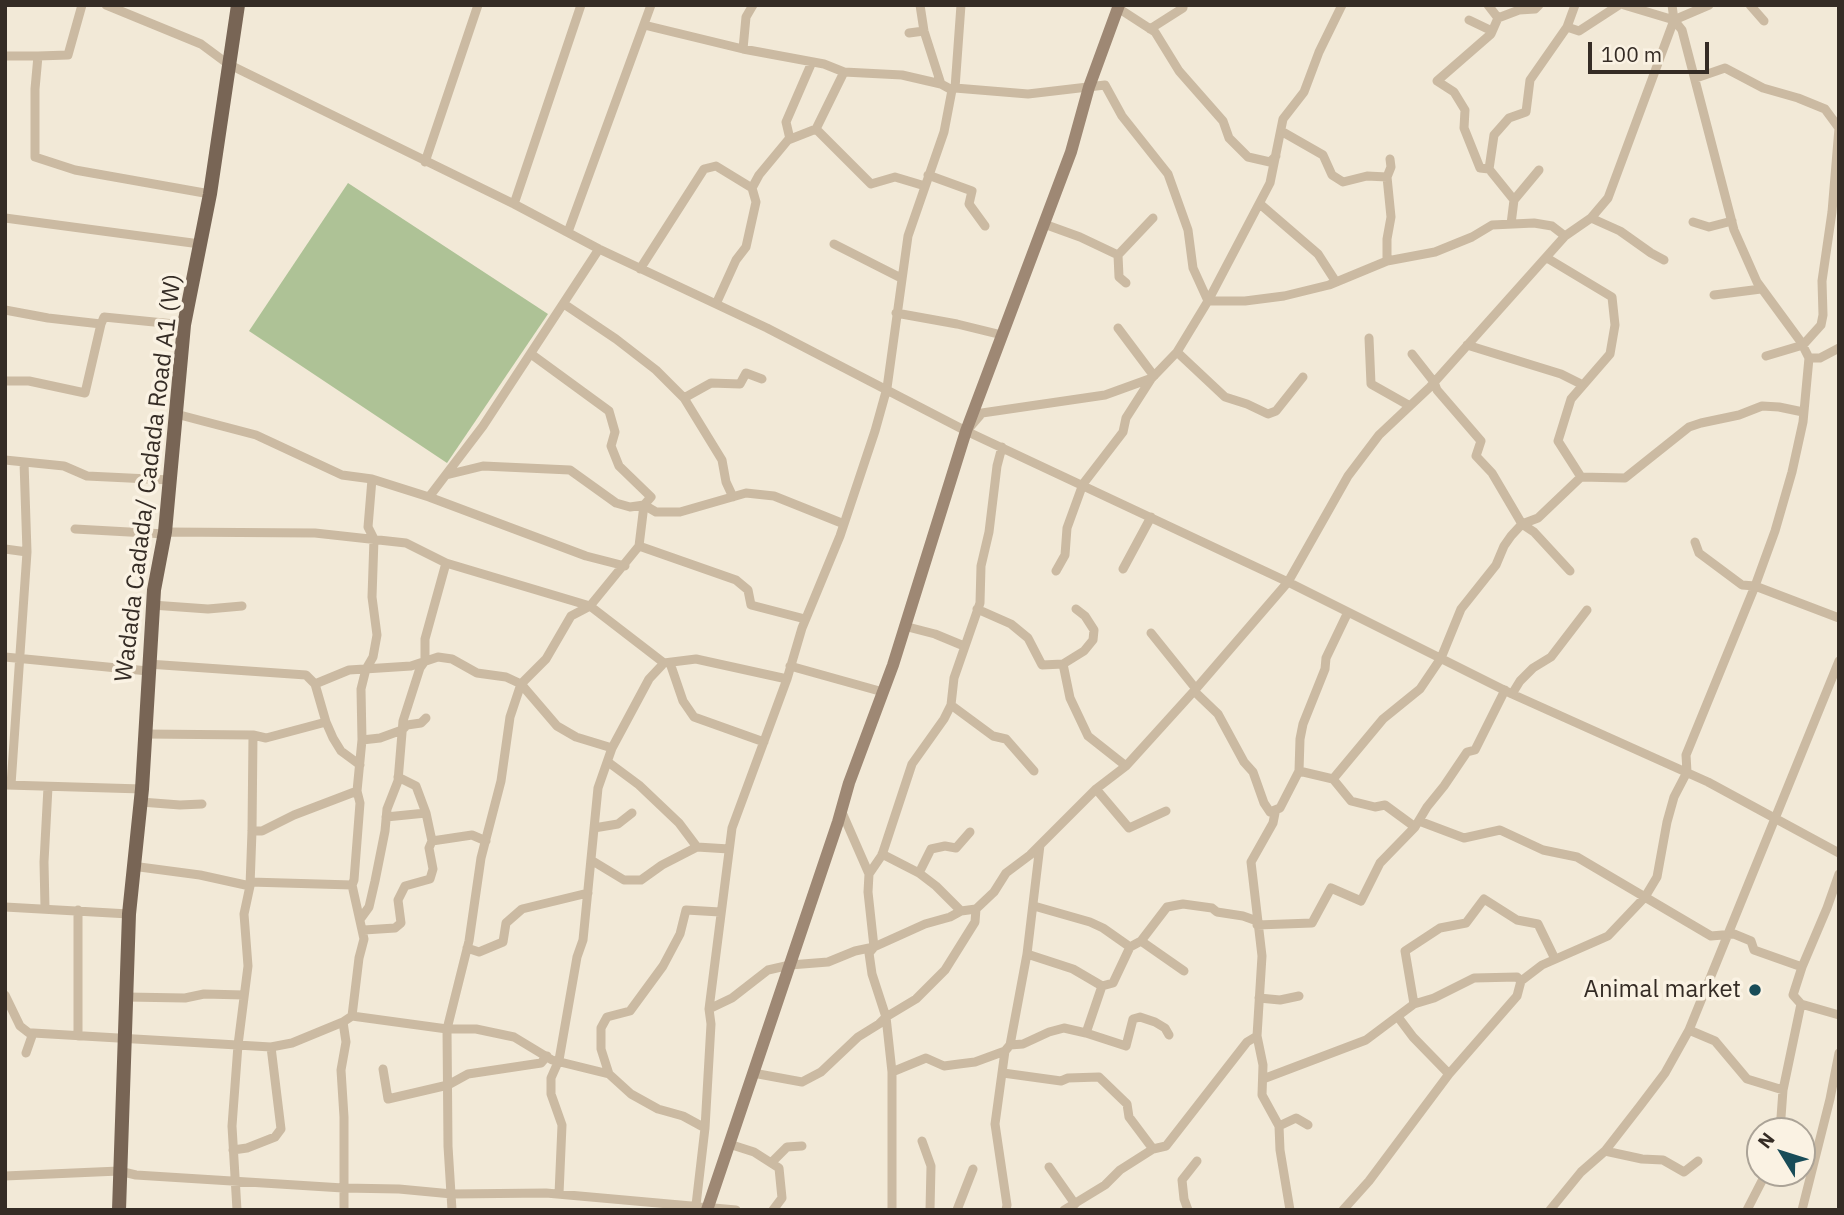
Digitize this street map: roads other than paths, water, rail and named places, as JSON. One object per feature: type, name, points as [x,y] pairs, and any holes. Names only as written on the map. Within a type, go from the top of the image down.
[{"type":"main road","name":"Wadada Cadada/ Cadada Road A1 (W)","points":[[119,1210],[129,914],[141,795],[152,605],[165,533],[184,325],[210,194],[238,5]]},
{"type":"street","points":[[5,56],[68,55],[82,5]]},
{"type":"street","points":[[106,5],[201,44],[229,64],[514,204],[599,249],[887,388],[966,431],[1287,582],[1508,692],[1687,772],[1839,853]]},
{"type":"street","points":[[425,162],[478,5]]},
{"type":"street","points":[[514,204],[581,5]]},
{"type":"street","points":[[568,232],[651,5]]},
{"type":"street","points":[[743,49],[746,17],[753,5]]},
{"type":"street","points":[[920,5],[924,31],[941,84]]},
{"type":"street","points":[[703,1208],[709,1009],[732,828],[805,619],[844,524],[887,388],[908,236],[944,132],[954,89],[961,5]]},
{"type":"street","points":[[1150,29],[1183,8],[1183,5]]},
{"type":"street","points":[[1056,571],[1065,555],[1067,528],[1083,484],[1123,432],[1126,418],[1153,377],[1177,352],[1260,204],[1270,183],[1283,119],[1304,92],[1319,52],[1342,5]]},
{"type":"street","points":[[1488,5],[1498,19]]},
{"type":"street","points":[[1489,169],[1480,169],[1464,128],[1465,110],[1460,101],[1454,92],[1437,81],[1474,50],[1492,31],[1498,19],[1519,9],[1535,9],[1539,5]]},
{"type":"street","points":[[1514,200],[1489,169],[1494,135],[1509,118],[1525,112],[1530,80],[1567,27],[1575,5]]},
{"type":"street","points":[[1343,1210],[1449,1074],[1517,996],[1521,981],[1542,965],[1608,936],[1645,897],[1657,877],[1674,797],[1687,772],[1686,755],[1755,586],[1792,472],[1809,358],[1803,345],[1761,289],[1732,221],[1682,30],[1674,20],[1621,5],[1579,31],[1567,27]]},
{"type":"street","points":[[709,1009],[732,998],[768,970],[789,964],[828,962],[874,947],[961,911],[976,909],[994,892],[1006,873],[1030,855],[1096,789],[1126,766],[1287,582],[1348,476],[1379,435],[1434,382],[1565,236],[1591,218],[1608,198],[1674,20],[1672,5]]},
{"type":"street","points":[[1674,20],[1709,5]]},
{"type":"street","points":[[1751,5],[1764,21]]},
{"type":"street","points":[[703,1208],[729,1144],[849,783],[883,692],[966,431],[1071,152],[1089,87],[1119,7],[1155,32],[1179,71],[1223,121],[1229,138],[1248,157],[1270,162],[1276,156]]},
{"type":"street","points":[[1469,20],[1492,31]]},
{"type":"street","points":[[644,25],[743,49],[812,62],[845,72],[902,75],[954,89],[1028,94],[1105,85],[1122,116],[1168,174],[1188,230],[1193,268],[1208,301]]},
{"type":"street","points":[[909,33],[924,31]]},
{"type":"street","points":[[38,56],[35,156],[75,170],[210,194]]},
{"type":"street","points":[[790,139],[786,122],[812,62]]},
{"type":"street","points":[[1696,78],[1725,68],[1763,88],[1825,109],[1839,128],[1832,212],[1822,281],[1821,325],[1803,345],[1766,356]]},
{"type":"street","points":[[752,188],[759,175],[790,139],[816,129],[845,72]]},
{"type":"street","points":[[816,129],[871,184],[895,177],[925,186]]},
{"type":"street","points":[[1281,131],[1323,155],[1332,174],[1343,182],[1367,176],[1387,177]]},
{"type":"street","points":[[1387,261],[1391,216],[1387,177],[1391,167],[1390,159]]},
{"type":"street","points":[[640,269],[704,169],[716,166],[752,188],[756,202],[746,247],[736,260],[716,304]]},
{"type":"street","points":[[1511,224],[1514,200],[1538,170]]},
{"type":"street","points":[[928,175],[972,191],[969,204],[985,226]]},
{"type":"street","points":[[1260,204],[1318,254],[1336,282]]},
{"type":"street","points":[[5,218],[200,244]]},
{"type":"street","points":[[1126,283],[1119,277],[1118,254],[1153,218]]},
{"type":"street","points":[[1591,218],[1620,231],[1664,260]]},
{"type":"street","points":[[1693,222],[1709,227],[1732,221]]},
{"type":"street","points":[[1208,301],[1245,301],[1284,296],[1336,282],[1387,261],[1435,252],[1472,237],[1492,225],[1534,223],[1552,226],[1565,236]]},
{"type":"street","points":[[1044,224],[1118,254]]},
{"type":"street","points":[[834,244],[901,278]]},
{"type":"street","points":[[429,497],[531,354],[599,249]]},
{"type":"street","points":[[1547,258],[1612,297],[1615,325],[1610,354],[1570,399],[1558,441],[1581,477]]},
{"type":"street","points":[[1714,295],[1761,289]]},
{"type":"street","points":[[564,304],[646,362],[684,398],[722,460],[726,482],[733,497]]},
{"type":"street","points":[[5,310],[101,324]]},
{"type":"street","points":[[896,313],[1002,335]]},
{"type":"street","points":[[5,380],[85,393],[104,317],[184,325]]},
{"type":"street","points":[[1118,328],[1153,377]]},
{"type":"street","points":[[1369,338],[1371,384],[1410,406]]},
{"type":"street","points":[[1468,345],[1561,374],[1581,384]]},
{"type":"street","points":[[1809,358],[1820,358],[1839,348]]},
{"type":"street","points":[[1177,352],[1225,397],[1268,414],[1276,411],[1303,377]]},
{"type":"street","points":[[452,1210],[448,1146],[447,1029],[467,948],[486,841],[501,780],[510,717],[521,684],[546,659],[571,616],[590,606],[639,546],[644,505],[651,497],[619,467],[611,446],[615,432],[609,411],[531,354]]},
{"type":"street","points":[[1412,354],[1437,390],[1481,440],[1476,456],[1492,472],[1522,524],[1534,532],[1570,571]]},
{"type":"street","points":[[684,398],[711,383],[740,384],[746,373],[762,379]]},
{"type":"street","points":[[966,431],[982,413],[1105,395],[1153,377]]},
{"type":"street","points":[[1333,779],[1383,719],[1420,690],[1441,658],[1461,609],[1496,565],[1504,546],[1522,524],[1538,518],[1581,477],[1625,478],[1689,427],[1701,423],[1739,415],[1762,406],[1803,412]]},
{"type":"street","points":[[176,414],[256,435],[342,475],[372,479],[429,497],[586,556],[625,566]]},
{"type":"street","points":[[869,874],[883,854],[912,764],[951,705],[954,678],[977,609],[981,566],[1002,447]]},
{"type":"street","points":[[5,460],[64,466],[87,476],[170,480]]},
{"type":"street","points":[[24,462],[26,552],[20,659],[8,785],[141,795],[180,805],[202,804]]},
{"type":"street","points":[[446,475],[483,466],[570,470],[616,503],[629,507],[644,505],[656,512],[680,512],[746,493],[774,496],[844,524]]},
{"type":"street","points":[[344,1210],[341,1070],[364,930],[352,885],[360,803],[357,791],[362,740],[361,690],[366,669],[373,657],[377,635],[372,597],[374,539],[368,527],[372,479]]},
{"type":"street","points":[[1123,569],[1151,517]]},
{"type":"street","points":[[75,529],[165,533],[315,533],[406,543],[446,563],[590,606],[667,663],[683,701],[694,717],[764,742]]},
{"type":"street","points":[[1695,542],[1699,553],[1742,584],[1755,586],[1839,618]]},
{"type":"street","points":[[639,546],[736,580],[748,590],[751,605],[805,619]]},
{"type":"street","points":[[5,549],[26,552]]},
{"type":"street","points":[[361,918],[369,907],[386,817],[398,777],[402,730],[420,667],[425,661],[425,639],[446,563]]},
{"type":"street","points":[[152,605],[208,610],[242,606]]},
{"type":"street","points":[[977,609],[1011,624],[1028,638],[1042,664],[1063,664],[1084,651],[1093,640],[1094,630],[1085,616],[1076,609]]},
{"type":"street","points":[[1027,954],[1073,969],[1102,986],[1113,983],[1130,947],[1140,941],[1167,907],[1183,904],[1212,908],[1217,912],[1243,916],[1257,923],[1312,923],[1331,888],[1362,901],[1380,863],[1417,824],[1467,752],[1475,750],[1508,692],[1551,657],[1587,610]]},
{"type":"street","points":[[1270,811],[1280,808],[1299,771],[1303,724],[1325,669],[1326,658],[1348,612]]},
{"type":"street","points":[[904,626],[935,634],[964,646]]},
{"type":"street","points":[[1151,633],[1218,715],[1240,756],[1253,772],[1264,803],[1275,813],[1273,822],[1251,862],[1262,956],[1257,1036],[1263,1065],[1262,1095],[1279,1126],[1280,1150],[1290,1210]]},
{"type":"street","points":[[5,657],[148,668],[302,673],[310,677],[315,684],[326,722],[341,751],[360,765]]},
{"type":"street","points":[[315,684],[349,670],[411,666],[438,657],[452,659],[477,673],[506,677],[521,684],[557,726],[576,737],[612,748]]},
{"type":"street","points":[[559,1194],[562,1125],[551,1094],[551,1078],[559,1060],[577,957],[583,940],[598,788],[612,748],[649,679],[667,663],[696,659],[786,679]]},
{"type":"street","points":[[1550,1210],[1581,1172],[1605,1151],[1665,1073],[1689,1030],[1839,661]]},
{"type":"street","points":[[1063,664],[1070,698],[1088,736],[1126,766]]},
{"type":"street","points":[[790,666],[883,692]]},
{"type":"street","points":[[951,705],[993,736],[1006,739],[1034,771]]},
{"type":"street","points":[[362,740],[380,738],[421,723],[426,718]]},
{"type":"street","points":[[145,734],[253,735],[266,738],[326,722]]},
{"type":"street","points":[[237,1210],[232,1126],[248,966],[244,914],[250,884],[253,735]]},
{"type":"street","points":[[608,762],[649,795],[678,823],[697,847]]},
{"type":"street","points":[[1299,771],[1333,779],[1351,800],[1375,807],[1385,805],[1417,824],[1464,838],[1500,830],[1544,850],[1577,857],[1711,936],[1734,934],[1751,941],[1754,950],[1802,967]]},
{"type":"street","points":[[364,930],[398,927],[401,923],[398,900],[405,886],[430,879],[433,869],[429,848],[432,841],[416,786],[398,777]]},
{"type":"street","points":[[45,908],[44,862],[48,787]]},
{"type":"street","points":[[1096,789],[1129,828],[1166,811]]},
{"type":"street","points":[[252,831],[262,831],[294,815],[357,791]]},
{"type":"street","points":[[841,810],[869,874],[868,892],[874,947],[869,953],[872,974],[886,1017],[892,1072],[892,1210]]},
{"type":"street","points":[[386,817],[426,813]]},
{"type":"street","points":[[594,828],[618,824],[632,813]]},
{"type":"street","points":[[919,873],[931,849],[945,846],[956,848],[970,832]]},
{"type":"street","points":[[432,841],[471,835],[486,841]]},
{"type":"street","points":[[1006,1210],[995,1124],[1007,1048],[1027,954],[1040,843]]},
{"type":"street","points":[[591,860],[624,880],[641,880],[662,865],[697,847],[729,849]]},
{"type":"street","points":[[883,854],[919,873],[961,911]]},
{"type":"street","points":[[132,866],[250,884],[352,885]]},
{"type":"street","points":[[1839,874],[1793,995],[1801,1004],[1839,1015]]},
{"type":"street","points":[[467,948],[479,952],[503,942],[506,923],[522,909],[588,893]]},
{"type":"street","points":[[1414,1004],[1405,951],[1440,928],[1465,923],[1484,899],[1517,920],[1538,924],[1555,959]]},
{"type":"street","points":[[1034,906],[1096,925],[1130,947]]},
{"type":"street","points":[[5,907],[129,914]]},
{"type":"street","points":[[753,1073],[802,1082],[821,1072],[858,1037],[916,999],[945,971],[975,922],[976,909]]},
{"type":"street","points":[[609,1074],[601,1049],[601,1028],[607,1017],[630,1011],[663,966],[680,934],[686,910],[720,912]]},
{"type":"street","points":[[78,911],[78,1036]]},
{"type":"street","points":[[1140,941],[1184,971]]},
{"type":"street","points":[[1263,1079],[1366,1040],[1414,1004],[1434,998],[1474,978],[1517,977],[1521,981]]},
{"type":"street","points":[[1086,1033],[1102,986]]},
{"type":"street","points":[[5,995],[20,1026],[29,1032],[124,1040],[271,1047],[292,1043],[348,1019],[447,1029],[477,1029],[514,1037],[547,1056],[609,1074],[631,1094],[658,1109],[683,1116],[705,1128]]},
{"type":"street","points":[[126,997],[244,995]]},
{"type":"street","points":[[1259,998],[1280,1000],[1299,996]]},
{"type":"street","points":[[1781,1117],[1783,1090],[1801,1004]]},
{"type":"street","points":[[892,1072],[926,1058],[944,1066],[975,1062],[1065,1028],[1126,1046],[1133,1019],[1140,1017],[1155,1021],[1166,1028],[1169,1035]]},
{"type":"street","points":[[1398,1017],[1413,1037],[1449,1074]]},
{"type":"street","points":[[1689,1030],[1715,1041],[1747,1079],[1783,1090]]},
{"type":"street","points":[[26,1053],[33,1033]]},
{"type":"street","points":[[1065,1210],[1105,1185],[1120,1170],[1153,1149],[1166,1146],[1247,1042],[1257,1036]]},
{"type":"street","points":[[233,1150],[247,1148],[275,1137],[281,1129],[271,1047]]},
{"type":"street","points":[[1802,1210],[1834,1101],[1839,1053]]},
{"type":"street","points":[[383,1069],[388,1099],[448,1085],[468,1074],[541,1063],[547,1056]]},
{"type":"street","points":[[1003,1073],[1061,1081],[1068,1078],[1099,1077],[1127,1104],[1129,1117],[1153,1149]]},
{"type":"street","points":[[1279,1126],[1296,1118],[1308,1125]]},
{"type":"street","points":[[922,1141],[931,1166],[930,1210]]},
{"type":"street","points":[[729,1144],[754,1152],[779,1168],[782,1198],[773,1210]]},
{"type":"street","points":[[772,1162],[787,1147],[802,1146]]},
{"type":"street","points":[[1605,1151],[1642,1159],[1663,1160],[1684,1172],[1698,1161]]},
{"type":"street","points":[[1188,1210],[1182,1180],[1197,1161]]},
{"type":"street","points":[[1049,1167],[1076,1205]]},
{"type":"street","points":[[957,1210],[973,1169]]},
{"type":"street","points":[[5,1176],[119,1171],[136,1175],[452,1194],[559,1194],[736,1210]]},
{"type":"street","points":[[1747,1210],[1759,1187]]},
{"type":"place","name":"Animal market","points":[[1755,990]]}]
